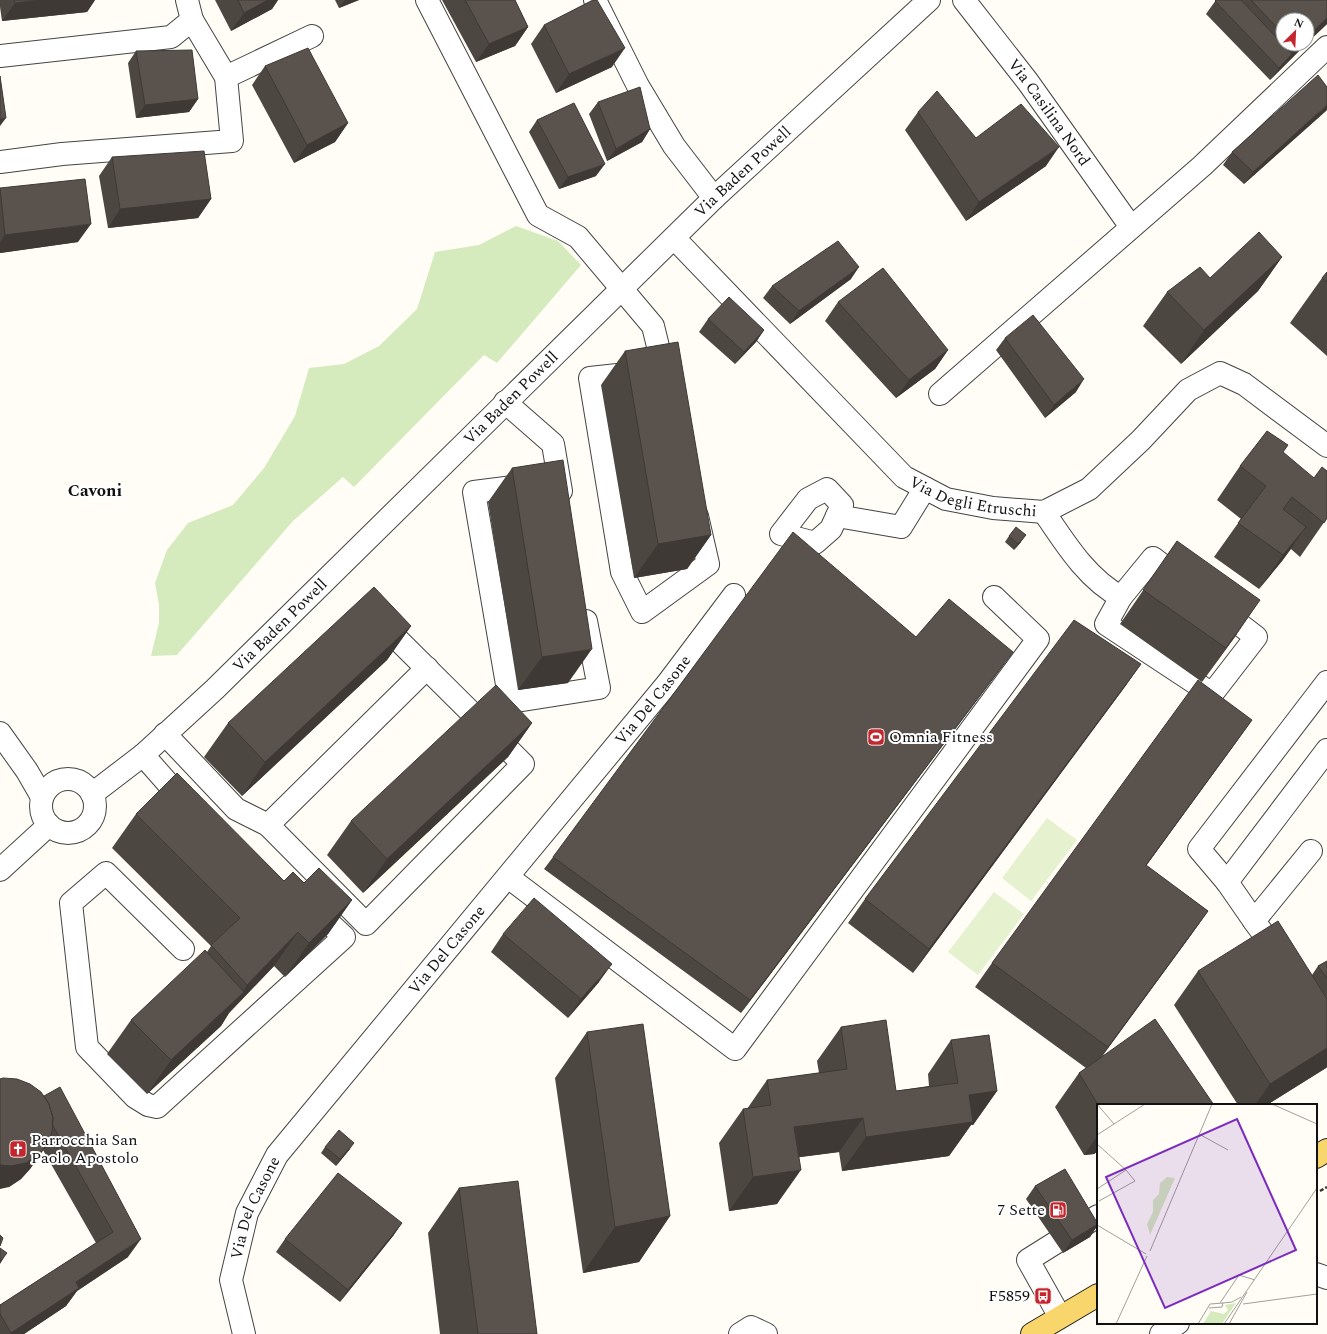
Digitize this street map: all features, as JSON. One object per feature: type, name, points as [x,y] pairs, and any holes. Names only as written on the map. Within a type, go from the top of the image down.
[{"type":"main road","points":[[1317,1156],[1327,1150]]},
{"type":"main road","points":[[1032,1334],[1097,1296]]},
{"type":"street","points":[[427,0],[538,215],[578,237],[620,290],[653,326],[669,394]]},
{"type":"street","points":[[595,0],[638,86],[674,146],[714,198]]},
{"type":"street","name":"Via Baden Powell","points":[[92,794],[143,755],[215,688],[714,198],[929,0]]},
{"type":"street","name":"Via Casilina Nord","points":[[964,0],[1028,82],[1132,227]]},
{"type":"street","points":[[0,56],[172,37],[190,10],[226,77],[232,142],[62,154],[0,162]]},
{"type":"street","points":[[226,77],[312,36]]},
{"type":"street","points":[[940,394],[1202,166],[1327,47]]},
{"type":"street","name":"Via Degli Etruschi","points":[[674,238],[904,478],[946,499],[993,508],[1044,512],[1089,489],[1142,440],[1188,390],[1220,373],[1244,384],[1327,446]]},
{"type":"street","points":[[664,370],[590,378],[622,572],[642,612],[708,564],[692,494]]},
{"type":"street","points":[[505,402],[553,444],[566,512]]},
{"type":"street","points":[[560,482],[474,492],[510,702],[599,688],[583,604]]},
{"type":"street","points":[[837,516],[901,527],[925,488]]},
{"type":"street","points":[[1044,512],[1074,556],[1109,591],[1122,597]]},
{"type":"street","points":[[1153,558],[1256,637],[1212,694],[1106,624],[1122,597],[1153,558]]},
{"type":"street","name":"Via Del Casone","points":[[244,1334],[231,1280],[247,1213],[277,1155],[667,684],[734,595]]},
{"type":"street","points":[[508,877],[736,1049],[1038,639],[994,597]]},
{"type":"street","points":[[166,734],[236,809],[268,825],[366,924],[523,764],[364,606]]},
{"type":"street","points":[[268,825],[427,668]]},
{"type":"street","points":[[1272,948],[1227,882],[1199,849],[1327,682]]},
{"type":"street","points":[[0,733],[27,771],[42,797]]},
{"type":"street","points":[[1227,882],[1327,750]]},
{"type":"street","points":[[143,755],[198,818]]},
{"type":"street","points":[[61,779],[79,781],[92,794],[94,802],[92,818],[80,830],[64,832],[49,825],[41,812],[42,797],[46,789],[61,779]]},
{"type":"street","points":[[5,858],[49,825]]},
{"type":"street","points":[[1254,921],[1311,851]]},
{"type":"street","points":[[183,949],[106,873],[71,903],[87,1047],[135,1097],[148,1105],[157,1107],[344,937],[324,917],[293,893]]},
{"type":"street","points":[[1060,1317],[1028,1260],[1097,1217]]},
{"type":"street","points":[[1317,1274],[1327,1278]]},
{"type":"street","points":[[1161,1334],[1176,1324]]},
{"type":"street","points":[[740,1334],[752,1327],[766,1334]]},
{"type":"path","points":[[1320,1191],[1327,1187]]},
{"type":"green space","points":[[516,226],[558,241],[581,265],[497,363],[484,355],[354,487],[343,477],[293,521],[177,655],[151,656],[159,623],[159,605],[155,583],[167,550],[188,523],[233,505],[264,468],[295,416],[309,368],[344,364],[379,346],[417,309],[435,252],[479,245]]},
{"type":"green space","points":[[1047,818],[1077,840],[1031,901],[1002,878]]},
{"type":"green space","points":[[994,892],[1024,914],[978,975],[948,952]]},
{"type":"building","points":[[14,0],[41,0],[15,3]]},
{"type":"building","points":[[238,0],[268,0],[244,13]]},
{"type":"building","points":[[465,0],[515,0],[528,27],[489,44]]},
{"type":"building","points":[[593,0],[597,0],[625,48],[569,74],[544,25]]},
{"type":"building","points":[[1241,0],[1275,36],[1275,52],[1290,52],[1292,54],[1279,68],[1215,1]]},
{"type":"building","points":[[1251,0],[1327,0],[1327,18],[1315,29],[1315,12],[1275,12],[1275,26]]},
{"type":"building","points":[[308,48],[348,123],[307,145],[265,66]]},
{"type":"building","points":[[192,50],[198,99],[145,105],[136,51]]},
{"type":"building","points":[[1318,75],[1327,87],[1327,105],[1253,172],[1232,152]]},
{"type":"building","points":[[0,76],[6,118],[0,119]]},
{"type":"building","points":[[640,87],[650,129],[616,149],[598,102]]},
{"type":"building","points":[[937,91],[976,138],[1021,104],[1059,147],[979,202],[918,112]]},
{"type":"building","points":[[574,103],[605,164],[568,177],[537,120]]},
{"type":"building","points":[[204,151],[211,199],[120,209],[112,157]]},
{"type":"building","points":[[85,179],[91,224],[5,235],[0,188]]},
{"type":"building","points":[[1259,232],[1282,257],[1204,330],[1167,292],[1200,267],[1210,278]]},
{"type":"building","points":[[838,241],[859,267],[799,311],[772,286]]},
{"type":"building","points":[[883,268],[948,350],[909,380],[838,302]]},
{"type":"building","points":[[1327,272],[1327,282],[1322,278]]},
{"type":"building","points":[[729,297],[764,330],[744,352],[708,319]]},
{"type":"building","points":[[1033,315],[1084,379],[1054,405],[1005,338]]},
{"type":"building","points":[[678,342],[711,535],[658,544],[625,351]]},
{"type":"building","points":[[1267,431],[1288,445],[1283,452],[1314,478],[1322,467],[1327,471],[1327,518],[1324,523],[1292,497],[1283,509],[1306,527],[1283,555],[1238,523],[1266,486],[1240,466]]},
{"type":"building","points":[[563,460],[592,649],[542,657],[512,468]]},
{"type":"building","points":[[1016,527],[1026,535],[1018,544],[1009,536]]},
{"type":"building","points":[[793,532],[916,637],[949,599],[1013,652],[750,1000],[553,857]]},
{"type":"building","points":[[1177,541],[1260,600],[1226,648],[1143,590]]},
{"type":"building","points":[[374,587],[411,626],[265,762],[228,723]]},
{"type":"building","points":[[1074,620],[1141,664],[929,949],[865,899]]},
{"type":"building","points":[[1198,680],[1252,720],[1146,865],[1208,911],[1108,1047],[992,963]]},
{"type":"building","points":[[496,685],[532,723],[387,859],[351,821]]},
{"type":"building","points":[[177,773],[284,881],[293,872],[304,883],[319,868],[352,900],[309,943],[298,932],[247,985],[211,945],[240,918],[136,814]]},
{"type":"building","points":[[534,898],[612,964],[581,999],[503,934]]},
{"type":"building","points":[[1278,921],[1327,999],[1327,1048],[1270,1084],[1198,971]]},
{"type":"building","points":[[205,950],[244,992],[171,1060],[131,1020]]},
{"type":"building","points":[[1327,961],[1327,978],[1318,966]]},
{"type":"building","points":[[1155,1019],[1213,1104],[1097,1104],[1079,1073]]},
{"type":"building","points":[[886,1020],[896,1091],[958,1083],[951,1040],[989,1035],[997,1091],[969,1095],[973,1122],[866,1137],[863,1118],[794,1127],[801,1170],[753,1177],[743,1109],[771,1105],[767,1080],[847,1069],[841,1027]]},
{"type":"building","points":[[643,1024],[670,1216],[615,1227],[587,1032]]},
{"type":"building","points":[[0,1079],[17,1079],[30,1084],[41,1092],[49,1104],[53,1118],[52,1132],[47,1145],[38,1155],[26,1163],[11,1166],[0,1165]]},
{"type":"building","points":[[60,1087],[141,1239],[76,1282],[79,1288],[11,1333],[0,1314],[0,1305],[113,1232],[52,1124],[53,1118],[49,1104],[44,1096]]},
{"type":"building","points":[[339,1130],[354,1143],[340,1159],[325,1147]]},
{"type":"building","points":[[1065,1169],[1097,1225],[1072,1240],[1035,1186]]},
{"type":"building","points":[[338,1173],[402,1223],[348,1290],[285,1239]]},
{"type":"building","points":[[518,1181],[537,1334],[478,1334],[459,1188]]},
{"type":"building","points":[[0,1235],[3,1238],[0,1246]]},
{"type":"building","points":[[0,1248],[7,1253],[0,1261]]},
{"type":"place","name":"Omnia Fitness","points":[[876,737]]},
{"type":"place","name":"Parrocchia San Paolo Apostolo","points":[[18,1149]]},
{"type":"place","name":"7 Sette","points":[[1058,1210]]},
{"type":"place","name":"F5859","points":[[1043,1296]]},
{"type":"district","name":"Cavoni","points":[[95,491]]}]
